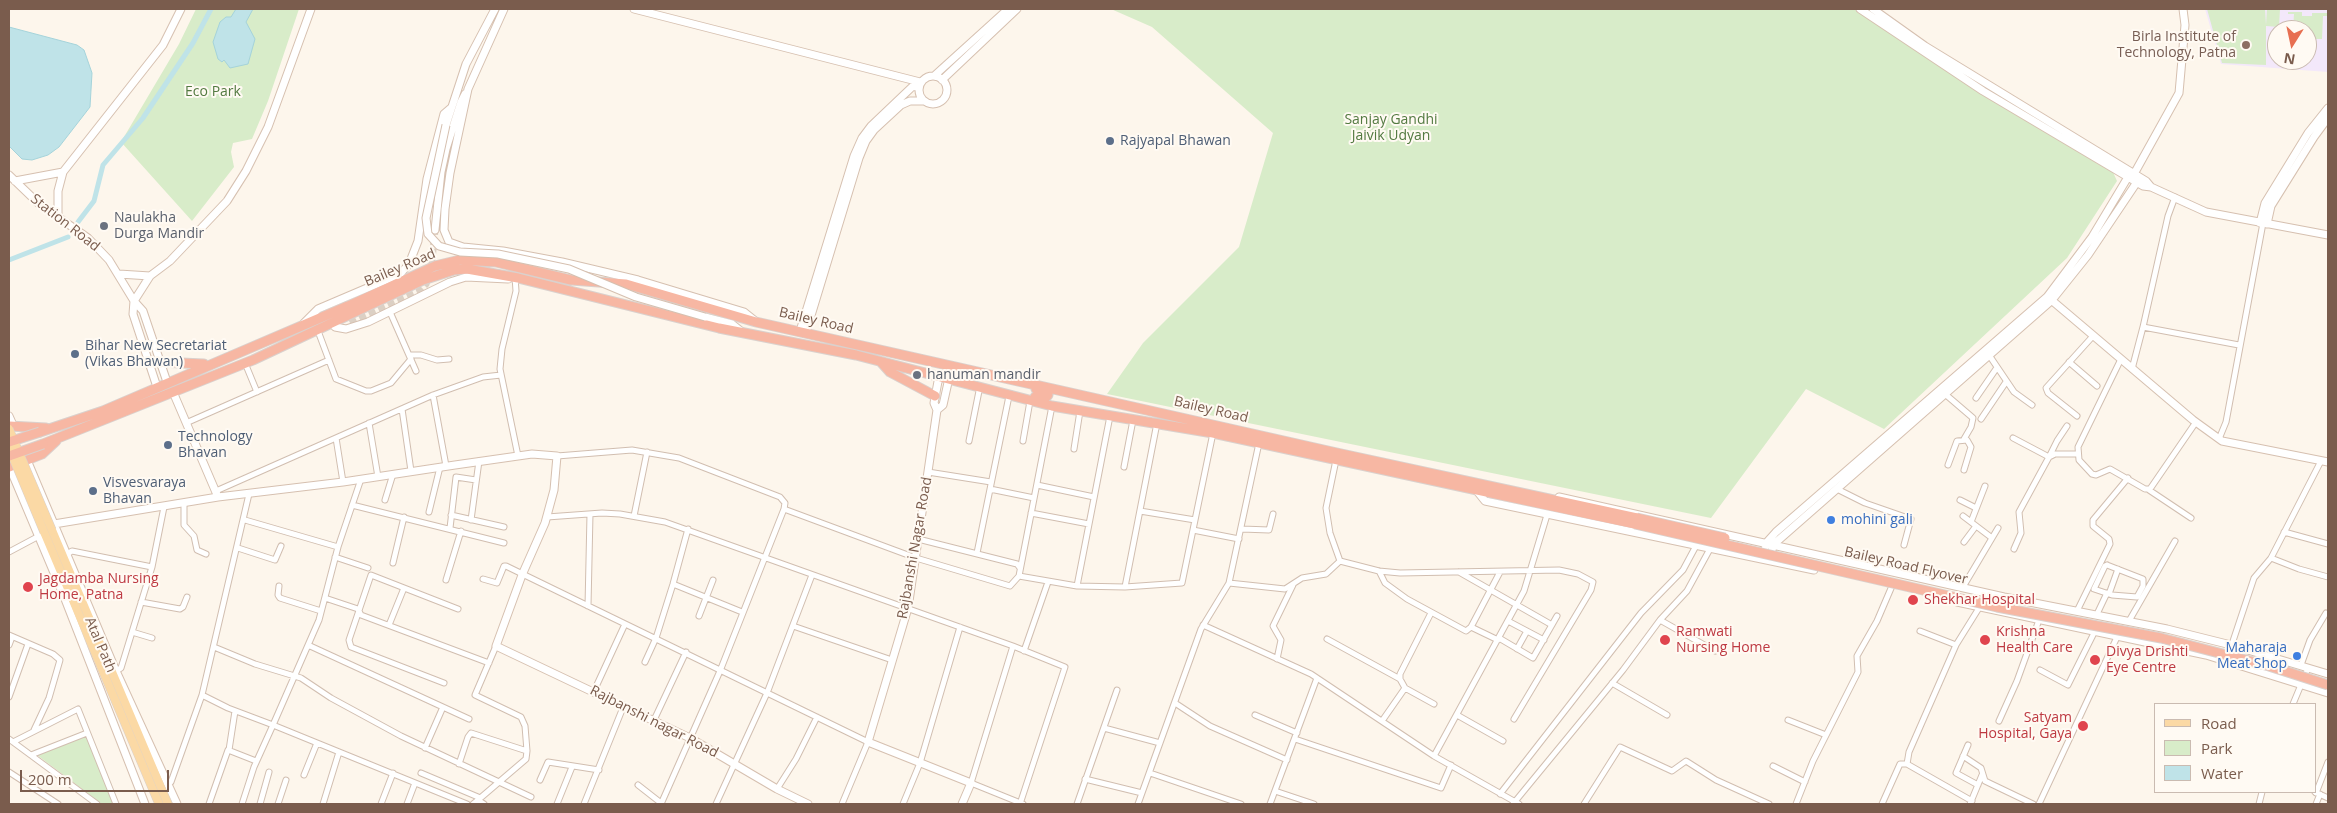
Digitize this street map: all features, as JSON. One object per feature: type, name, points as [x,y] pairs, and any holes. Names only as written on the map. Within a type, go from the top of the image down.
[{"type":"highway","name":"Bailey Road","points":[[51,428],[103,411],[234,353],[348,306],[435,266],[460,260],[496,262],[571,280],[626,284],[756,322],[1100,399],[1476,487]]},
{"type":"highway","name":"Bailey Road","points":[[55,440],[332,326],[424,280],[454,270],[482,270],[742,332],[856,355],[982,386],[1008,396],[1052,406],[1213,433],[1336,460],[1476,487]]},
{"type":"highway","points":[[234,353],[245,353],[258,348],[261,352],[249,361]]},
{"type":"highway","points":[[159,362],[208,365]]},
{"type":"highway","points":[[881,362],[890,372],[935,396]]},
{"type":"highway","points":[[982,386],[1042,398],[1048,396],[1045,392],[995,376]]},
{"type":"highway","points":[[1100,399],[1070,398],[1067,400],[1070,404],[1153,422]]},
{"type":"highway","points":[[10,427],[51,428]]},
{"type":"highway","points":[[9,442],[51,428]]},
{"type":"highway","points":[[9,456],[55,440]]},
{"type":"highway","points":[[9,466],[42,454],[55,440]]},
{"type":"highway","points":[[9,462],[44,448],[55,440]]},
{"type":"highway","name":"Bailey Road Flyover","points":[[1476,487],[1997,602],[2162,633],[2328,679]]},
{"type":"highway","name":"Bailey Road Flyover","points":[[1636,521],[1997,607],[2161,638],[2269,666],[2328,685]]},
{"type":"main road","name":"Atal Path","points":[[10,427],[47,531],[159,804]]},
{"type":"main road","name":"Atal Path","points":[[9,448],[168,804]]},
{"type":"street","points":[[58,216],[58,191],[63,172],[163,45],[181,9]]},
{"type":"street","points":[[157,387],[133,314],[134,301],[150,276],[170,261],[227,201],[246,171],[268,126],[311,9]]},
{"type":"street","points":[[495,9],[463,73],[451,108],[426,218],[428,234],[439,246],[460,252],[498,254],[569,269],[636,297],[732,324],[742,332]]},
{"type":"street","points":[[504,9],[472,77],[468,90],[450,173],[445,208],[444,230],[449,242],[463,248],[503,250],[640,280],[744,312],[756,322]]},
{"type":"street","points":[[634,9],[919,84]]},
{"type":"street","points":[[934,76],[1008,9]]},
{"type":"street","points":[[942,80],[1017,9]]},
{"type":"street","points":[[1860,9],[1871,10],[1924,48],[2142,183],[2206,212],[2328,235]]},
{"type":"street","points":[[1771,543],[1837,489],[2049,298],[2092,237],[2179,94],[2185,25],[2183,9]]},
{"type":"street","points":[[463,73],[472,77]]},
{"type":"street","points":[[927,76],[934,76],[942,80],[947,88],[944,99],[934,104],[924,101],[910,101],[901,105],[874,130],[866,141],[803,332],[854,156],[862,138],[871,126],[912,87],[919,84],[927,76]]},
{"type":"street","points":[[919,84],[919,95],[924,101]]},
{"type":"street","points":[[435,230],[441,172],[446,149],[460,102],[468,90]]},
{"type":"street","points":[[304,324],[318,309],[401,273],[409,264],[418,241],[427,179],[444,114],[451,108]]},
{"type":"street","points":[[2219,440],[2226,422],[2263,223],[2265,203],[2308,133],[2328,108]]},
{"type":"street","points":[[2263,223],[2271,206],[2328,118]]},
{"type":"street","points":[[15,181],[63,172]]},
{"type":"street","name":"Station Road","points":[[9,175],[38,203],[95,244],[119,274],[134,301],[143,312],[167,382]]},
{"type":"street","points":[[1765,559],[1771,543],[1942,394],[1989,356],[2049,298],[2088,255],[2142,183]]},
{"type":"street","points":[[2132,369],[2168,216],[2175,197]]},
{"type":"street","points":[[119,274],[150,276]]},
{"type":"street","points":[[332,326],[346,329],[390,312],[466,276],[500,279],[516,277],[516,291],[500,356],[501,374],[518,456]]},
{"type":"street","points":[[2049,298],[2219,440],[2324,461],[2271,558],[2254,578],[2227,662]]},
{"type":"street","points":[[390,312],[416,372]]},
{"type":"street","points":[[332,326],[350,323]]},
{"type":"street","points":[[2143,326],[2239,345]]},
{"type":"street","points":[[318,331],[338,381],[369,392],[391,383],[410,357],[421,355],[437,360],[449,359]]},
{"type":"street","points":[[2078,416],[2046,390],[2093,336]]},
{"type":"street","points":[[1989,356],[1996,369],[2014,392],[2032,404]]},
{"type":"street","points":[[2121,359],[2089,421],[2077,454],[2081,464],[2094,475],[2108,468],[2149,490],[2191,518]]},
{"type":"street","points":[[186,423],[329,360]]},
{"type":"street","points":[[249,361],[257,392]]},
{"type":"street","points":[[2069,362],[2097,386]]},
{"type":"street","points":[[1976,398],[1996,369]]},
{"type":"street","points":[[9,552],[47,531],[184,504],[217,494],[433,395],[483,377],[501,374]]},
{"type":"street","name":"Rajbanshi Nagar Road","points":[[868,742],[908,608],[937,410],[934,403],[939,376]]},
{"type":"street","name":"Rajbanshi Nagar Road","points":[[937,410],[943,405],[949,378]]},
{"type":"street","points":[[1981,419],[2006,382]]},
{"type":"street","points":[[969,441],[982,386]]},
{"type":"street","points":[[173,392],[217,494]]},
{"type":"street","points":[[1942,394],[1974,418],[1972,427],[1964,439],[1958,441],[1948,465]]},
{"type":"street","points":[[429,512],[443,467],[433,395]]},
{"type":"street","points":[[977,553],[1008,396]]},
{"type":"street","points":[[1023,441],[1030,401]]},
{"type":"street","points":[[784,509],[916,558],[1006,587],[1013,585],[1019,576],[1052,406]]},
{"type":"street","points":[[402,409],[411,471]]},
{"type":"street","points":[[1074,449],[1080,411]]},
{"type":"street","points":[[9,416],[10,427]]},
{"type":"street","points":[[1078,586],[1110,416]]},
{"type":"street","points":[[1124,467],[1133,420]]},
{"type":"street","points":[[1124,587],[1140,511],[1153,422]]},
{"type":"street","points":[[2149,490],[2196,422]]},
{"type":"street","points":[[369,424],[378,477]]},
{"type":"street","points":[[2014,549],[2021,533],[2019,512],[2057,440],[2067,426]]},
{"type":"street","points":[[1019,576],[1078,586],[1124,587],[1182,583],[1213,433]]},
{"type":"street","points":[[336,438],[343,482]]},
{"type":"street","points":[[2013,438],[2049,457]]},
{"type":"street","points":[[1964,439],[1971,444],[1964,470]]},
{"type":"street","points":[[1138,804],[1203,625],[1229,583],[1240,539],[1259,443]]},
{"type":"street","points":[[217,494],[250,494],[532,454],[557,456],[608,450],[647,452],[679,458],[780,497],[785,504],[784,509],[720,670],[661,804],[638,785]]},
{"type":"street","points":[[634,516],[647,452]]},
{"type":"street","points":[[2049,457],[2055,454],[2077,454]]},
{"type":"street","points":[[473,804],[496,782],[526,759],[525,726],[522,717],[475,695],[496,646],[522,575],[547,518],[554,490],[557,456]]},
{"type":"street","points":[[27,460],[33,475],[47,531],[145,804]]},
{"type":"street","points":[[1336,460],[1326,508],[1330,533],[1340,561]]},
{"type":"street","points":[[471,520],[479,461]]},
{"type":"street","points":[[9,466],[47,531],[67,554],[116,670],[177,804]]},
{"type":"street","points":[[928,472],[991,482]]},
{"type":"street","points":[[385,500],[392,474]]},
{"type":"street","points":[[17,482],[33,475]]},
{"type":"street","points":[[450,528],[456,477],[476,480]]},
{"type":"street","points":[[2078,628],[2080,612],[2110,544],[2109,539],[2094,526],[2093,520],[2128,478]]},
{"type":"street","points":[[242,804],[256,761],[308,645],[321,611],[338,547],[361,479]]},
{"type":"street","points":[[2328,674],[2231,645],[2153,626],[1963,587],[1737,535],[1483,480],[1476,487],[1485,501],[1870,581],[1979,608],[2150,642],[2227,662],[2328,693]]},
{"type":"street","points":[[1037,485],[1094,497]]},
{"type":"street","points":[[1971,522],[1985,486]]},
{"type":"street","points":[[990,489],[1034,498]]},
{"type":"street","points":[[1837,489],[1866,503],[1911,519],[1904,545]]},
{"type":"street","points":[[167,784],[171,782],[202,695],[250,494]]},
{"type":"street","points":[[1960,500],[1976,508]]},
{"type":"street","points":[[184,504],[184,524],[194,536],[196,550],[206,554]]},
{"type":"street","points":[[352,505],[504,543]]},
{"type":"street","points":[[116,670],[121,668],[152,567],[164,507]]},
{"type":"street","points":[[1140,511],[1195,520]]},
{"type":"street","points":[[1031,513],[1089,524]]},
{"type":"street","points":[[483,579],[497,583],[504,566],[686,652],[868,742],[1021,804],[1066,667],[908,608],[665,522],[634,516],[590,514],[547,518]]},
{"type":"street","points":[[588,606],[590,514]]},
{"type":"street","points":[[1242,529],[1269,530],[1273,514]]},
{"type":"street","points":[[1434,756],[1517,606],[1531,571],[1547,515]]},
{"type":"street","points":[[451,516],[504,527]]},
{"type":"street","points":[[1963,516],[1992,538]]},
{"type":"street","points":[[393,563],[404,517]]},
{"type":"street","points":[[245,520],[338,547]]},
{"type":"street","points":[[1964,542],[1976,526]]},
{"type":"street","points":[[1500,794],[1641,613],[1683,570],[1697,545],[1702,528]]},
{"type":"street","points":[[1963,587],[1998,528]]},
{"type":"street","points":[[646,662],[656,638],[688,530]]},
{"type":"street","points":[[1193,530],[1240,539]]},
{"type":"street","points":[[446,580],[461,531]]},
{"type":"street","points":[[2284,532],[2328,544]]},
{"type":"street","points":[[1734,552],[1737,535]]},
{"type":"street","points":[[918,539],[1017,564],[1020,569]]},
{"type":"street","points":[[2129,621],[2175,541]]},
{"type":"street","points":[[238,548],[275,560],[281,546]]},
{"type":"street","points":[[1203,625],[1317,678],[1434,756],[1515,803],[1612,683],[1660,620],[1687,591],[1711,548]]},
{"type":"street","points":[[67,554],[72,551],[152,567]]},
{"type":"street","points":[[1802,567],[1808,551]]},
{"type":"street","points":[[335,557],[368,568]]},
{"type":"street","points":[[2271,558],[2299,569],[2328,577]]},
{"type":"street","points":[[1340,561],[1380,571],[1500,572],[1559,570],[1578,574],[1593,582],[1593,585],[1514,718]]},
{"type":"street","points":[[1277,659],[1281,640],[1273,626],[1293,585],[1300,579],[1326,574],[1340,561]]},
{"type":"street","points":[[1870,581],[1873,566]]},
{"type":"street","points":[[2105,566],[2118,569],[2143,579],[2143,586],[2137,597],[2094,589],[2105,566]]},
{"type":"street","points":[[2097,614],[2118,569]]},
{"type":"street","points":[[1380,571],[1387,585],[1462,630],[1468,630],[1471,627],[1500,572]]},
{"type":"street","points":[[1459,572],[1552,625]]},
{"type":"street","points":[[1904,589],[1908,574]]},
{"type":"street","points":[[444,683],[351,646],[349,640],[371,575],[458,609]]},
{"type":"street","points":[[716,804],[733,763],[767,693],[812,575]]},
{"type":"street","points":[[699,616],[713,580]]},
{"type":"street","points":[[1024,651],[1048,582]]},
{"type":"street","points":[[1229,583],[1280,589],[1293,585]]},
{"type":"street","points":[[673,584],[742,612]]},
{"type":"street","points":[[279,586],[278,595],[280,598],[321,611]]},
{"type":"street","points":[[1796,804],[1826,735],[1858,672],[1856,656],[1877,621],[1892,586]]},
{"type":"street","points":[[389,625],[404,588]]},
{"type":"street","points":[[141,602],[180,610],[187,598]]},
{"type":"street","points":[[324,598],[358,609],[362,615],[489,663]]},
{"type":"street","points":[[1906,764],[1909,752],[1956,645],[1979,608]]},
{"type":"street","points":[[2293,703],[2302,685],[2310,640],[2326,612]]},
{"type":"street","points":[[1400,679],[1431,613]]},
{"type":"street","points":[[1471,627],[1533,658],[1557,616]]},
{"type":"street","points":[[1660,620],[1715,651]]},
{"type":"street","points":[[1999,722],[2017,681],[2039,620]]},
{"type":"street","points":[[1508,621],[1544,640]]},
{"type":"street","points":[[594,691],[625,624]]},
{"type":"street","points":[[793,626],[892,660]]},
{"type":"street","points":[[2150,642],[2153,626]]},
{"type":"street","points":[[903,804],[920,763],[960,627]]},
{"type":"street","points":[[1517,649],[1527,631]]},
{"type":"street","points":[[1920,631],[1956,645]]},
{"type":"street","points":[[2040,670],[2068,685],[2095,631]]},
{"type":"street","points":[[132,632],[152,638]]},
{"type":"street","points":[[2039,804],[2118,635]]},
{"type":"street","points":[[9,645],[11,636],[53,654],[60,660],[49,698],[34,730]]},
{"type":"street","points":[[1327,639],[1400,679],[1405,688],[1434,704]]},
{"type":"street","points":[[9,697],[28,644]]},
{"type":"street","points":[[308,645],[469,719]]},
{"type":"street","name":"Rajbanshi nagar Road","points":[[496,646],[624,705],[690,738],[777,789],[808,804]]},
{"type":"street","points":[[962,804],[971,783],[1013,646]]},
{"type":"street","points":[[214,647],[255,664],[301,678],[331,698],[425,748],[531,797]]},
{"type":"street","points":[[654,720],[686,652]]},
{"type":"street","points":[[1270,804],[1317,678]]},
{"type":"street","points":[[1612,683],[1667,715]]},
{"type":"street","points":[[1382,721],[1405,688]]},
{"type":"street","points":[[1077,804],[1116,690]]},
{"type":"street","points":[[202,695],[235,711],[467,804]]},
{"type":"street","points":[[1174,703],[1210,726],[1287,760]]},
{"type":"street","points":[[584,804],[624,705]]},
{"type":"street","points":[[425,748],[443,707]]},
{"type":"street","points":[[97,804],[11,741],[78,709],[116,804]]},
{"type":"street","points":[[209,804],[229,750],[235,711]]},
{"type":"street","points":[[1255,715],[1297,733]]},
{"type":"street","points":[[1457,715],[1503,741]]},
{"type":"street","points":[[777,789],[796,759],[817,718]]},
{"type":"street","points":[[1788,720],[1826,735]]},
{"type":"street","points":[[1104,728],[1160,743]]},
{"type":"street","points":[[31,755],[87,733]]},
{"type":"street","points":[[459,764],[468,737],[473,733],[527,751]]},
{"type":"street","points":[[1295,739],[1441,788],[1451,766]]},
{"type":"street","points":[[842,804],[868,742]]},
{"type":"street","points":[[304,775],[317,743]]},
{"type":"street","points":[[1968,745],[1956,773],[1978,785]]},
{"type":"street","points":[[1584,804],[1620,747],[1672,771],[1686,761],[1716,780],[1769,804]]},
{"type":"street","points":[[229,750],[256,761]]},
{"type":"street","points":[[323,804],[339,752]]},
{"type":"street","points":[[1963,756],[1979,766],[1985,781],[2033,804]]},
{"type":"street","points":[[540,780],[548,762],[599,770]]},
{"type":"street","points":[[2316,804],[2317,793],[2328,762]]},
{"type":"street","points":[[1882,804],[1900,764],[1906,764],[1971,802],[1982,774]]},
{"type":"street","points":[[1773,766],[1805,782]]},
{"type":"street","points":[[556,804],[572,767]]},
{"type":"street","points":[[9,772],[58,804]]},
{"type":"street","points":[[260,804],[269,772]]},
{"type":"street","points":[[421,772],[478,798],[484,804]]},
{"type":"street","points":[[1150,773],[1241,804]]},
{"type":"street","points":[[381,804],[392,774]]},
{"type":"street","points":[[1085,779],[1142,792]]},
{"type":"street","points":[[278,804],[286,780]]},
{"type":"street","points":[[407,804],[415,783]]},
{"type":"street","points":[[1275,791],[1314,804]]},
{"type":"street","points":[[2317,793],[2328,798]]},
{"type":"shaded area","name":"Birla Institute of Technology, Patna","points":[[2205,9],[2328,9],[2328,72],[2301,70],[2317,70],[2317,20],[2267,20],[2267,67],[2221,64]]},
{"type":"green space","name":"Eco Park","points":[[196,9],[299,9],[268,101],[252,139],[233,143],[231,152],[234,167],[192,221],[121,142],[179,44]]},
{"type":"green space","name":"Sanjay Gandhi Jaivik Udyan","points":[[1111,9],[1860,9],[2112,170],[2117,181],[2067,258],[1884,429],[1806,389],[1711,518],[1107,394],[1143,343],[1239,247],[1273,133],[1152,27]]},
{"type":"green space","points":[[2207,9],[2265,9],[2266,25],[2267,9],[2280,9],[2279,20],[2267,20],[2266,65],[2222,63]]},
{"type":"green space","points":[[2288,12],[2302,12],[2302,16],[2312,16],[2312,13],[2327,13],[2327,16],[2323,16],[2322,39],[2317,39],[2317,20],[2294,20],[2294,14],[2288,14]]},
{"type":"green space","points":[[86,736],[113,804],[102,804],[37,755]]},
{"type":"water","points":[[236,9],[253,9],[246,22],[255,39],[248,64],[230,68],[224,60],[222,62],[218,59],[213,42],[220,22],[226,17],[231,17]]},
{"type":"water","points":[[9,27],[77,45],[84,50],[92,73],[90,107],[59,147],[48,155],[32,160],[22,159],[9,146]]},
{"type":"waterway","points":[[78,222],[94,201],[103,165],[143,118],[193,43],[211,9]]},
{"type":"waterway","points":[[9,260],[68,237]]},
{"type":"tunnel","points":[[350,323],[418,292],[426,284],[431,270],[435,230]]},
{"type":"place","name":"Birla Institute of Technology, Patna","points":[[2246,45]]},
{"type":"place","name":"Rajyapal Bhawan","points":[[1110,141]]},
{"type":"place","name":"Naulakha Durga Mandir","points":[[104,226]]},
{"type":"place","name":"Bihar New Secretariat (Vikas Bhawan)","points":[[75,354]]},
{"type":"place","name":"hanuman mandir","points":[[917,375]]},
{"type":"place","name":"Technology Bhavan","points":[[168,445]]},
{"type":"place","name":"Visvesvaraya Bhavan","points":[[93,491]]},
{"type":"place","name":"mohini gali","points":[[1831,520]]},
{"type":"place","name":"Jagdamba Nursing Home, Patna","points":[[28,587]]},
{"type":"place","name":"Shekhar Hospital","points":[[1913,600]]},
{"type":"place","name":"Ramwati Nursing Home","points":[[1665,640]]},
{"type":"place","name":"Krishna Health Care","points":[[1985,640]]},
{"type":"place","name":"Maharaja Meat Shop","points":[[2297,656]]},
{"type":"place","name":"Divya Drishti Eye Centre","points":[[2095,660]]},
{"type":"place","name":"Satyam Hospital, Gaya","points":[[2083,726]]}]
